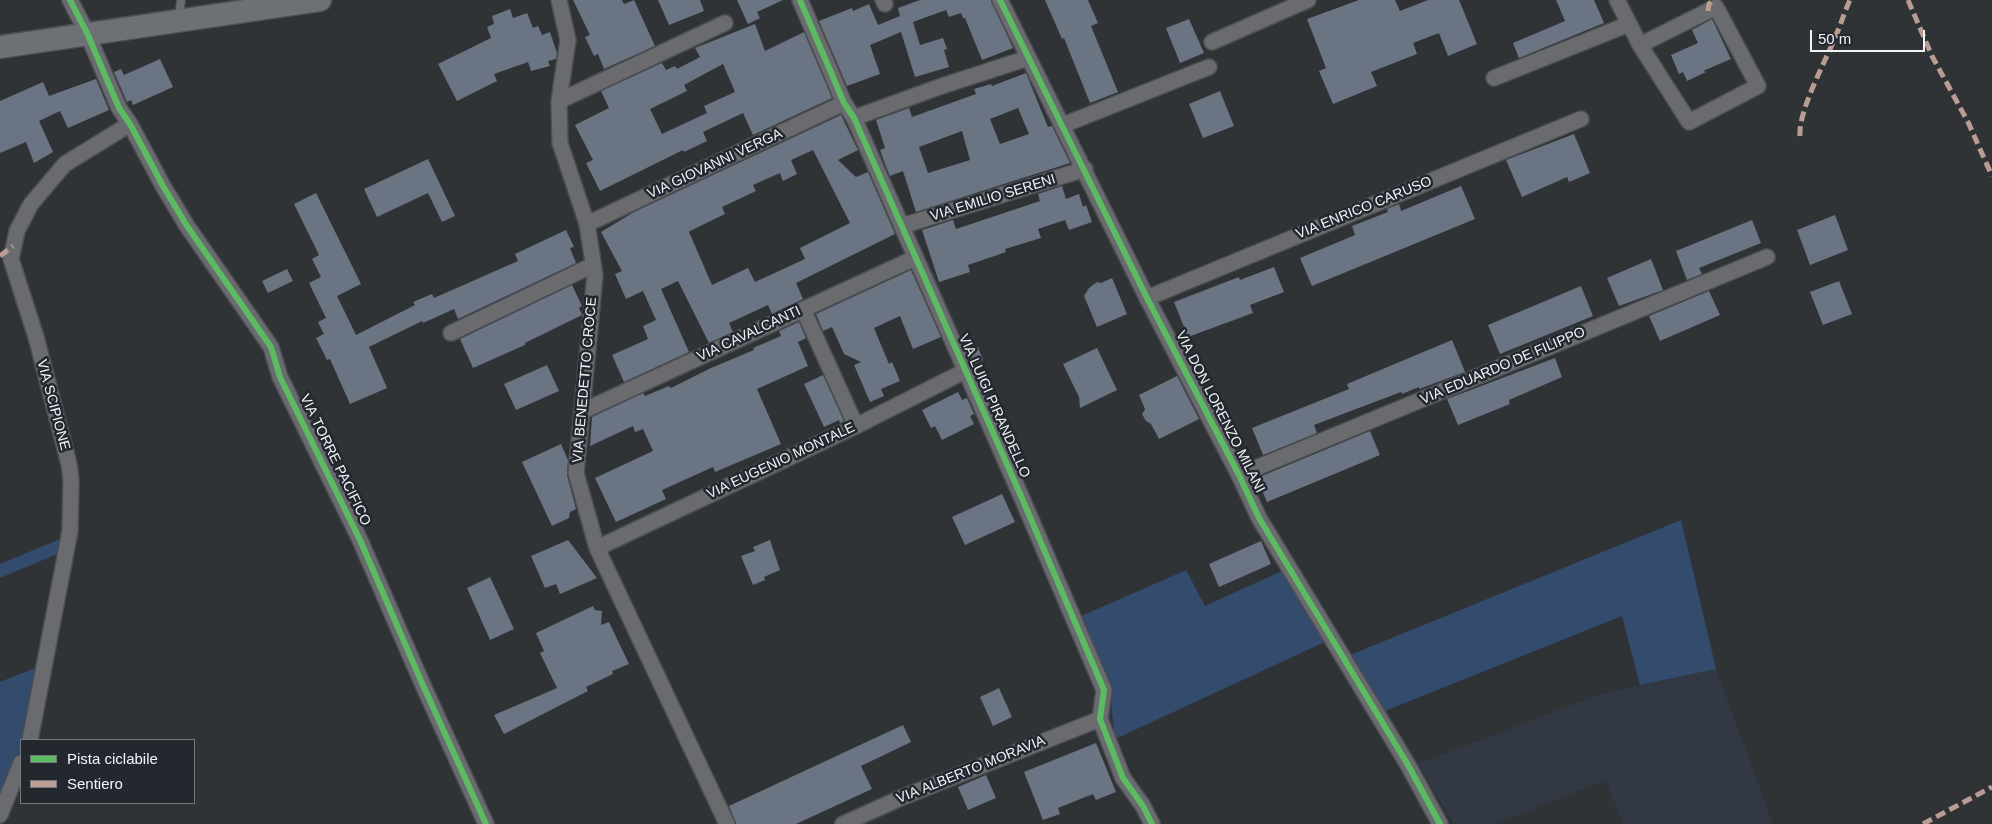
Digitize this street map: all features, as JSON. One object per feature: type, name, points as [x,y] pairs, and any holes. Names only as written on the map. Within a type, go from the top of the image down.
[{"type":"main road","points":[[0,48],[88,33],[180,10],[305,1]]},
{"type":"street","points":[[70,0],[88,33]]},
{"type":"street","name":"VIA BENEDETTO CROCE","points":[[559,0],[568,40],[559,101],[560,143],[587,224],[595,275],[576,472],[597,548],[727,824]]},
{"type":"street","name":"VIA LUIGI PIRANDELLO","points":[[800,0],[844,104],[854,118],[1021,496],[1104,690],[1100,719],[1123,778],[1143,806],[1152,824]]},
{"type":"street","name":"VIA DON LORENZO MILANI","points":[[1000,0],[1147,298],[1240,475],[1259,518],[1408,765],[1440,824]]},
{"type":"street","points":[[1212,42],[1308,0]]},
{"type":"street","points":[[1616,0],[1640,45],[1689,122],[1758,86],[1716,7],[1640,45]]},
{"type":"street","points":[[559,101],[725,23]]},
{"type":"street","points":[[1494,78],[1629,24]]},
{"type":"street","name":"VIA TORRE PACIFICO","points":[[88,33],[119,108],[130,124],[187,226],[271,346],[280,377],[360,540],[486,824]]},
{"type":"street","points":[[854,118],[939,87],[1028,58]]},
{"type":"street","points":[[1063,125],[1209,67]]},
{"type":"street","name":"VIA GIOVANNI VERGA","points":[[587,224],[844,104]]},
{"type":"street","name":"VIA ENRICO CARUSO","points":[[1147,298],[1580,118]]},
{"type":"street","name":"VIA SCIPIONE","points":[[30,739],[70,531],[70,480],[69,464],[36,337],[11,259],[12,248],[17,231],[31,204],[65,164],[130,124]]},
{"type":"street","name":"VIA EMILIO SERENI","points":[[902,226],[1084,169]]},
{"type":"street","name":"VIA EDUARDO DE FILIPPO","points":[[1240,475],[1767,257]]},
{"type":"street","name":"VIA CAVALCANTI","points":[[583,411],[915,258]]},
{"type":"street","points":[[451,333],[593,265]]},
{"type":"street","points":[[804,309],[856,426]]},
{"type":"street","name":"VIA EUGENIO MONTALE","points":[[597,548],[856,426],[965,371]]},
{"type":"street","name":"VIA ALBERTO MORAVIA","points":[[843,824],[902,797],[1100,719]]},
{"type":"street","points":[[0,815],[20,765]]},
{"type":"shaded area","points":[[1681,520],[1716,669],[1640,685],[1622,616],[1385,711],[1350,655]]},
{"type":"shaded area","points":[[65,537],[62,552],[0,578],[0,564]]},
{"type":"shaded area","points":[[1186,570],[1205,606],[1284,570],[1327,641],[1115,739],[1111,695],[1077,618]]},
{"type":"shaded area","points":[[40,666],[24,739],[20,739],[20,752],[3,800],[0,801],[0,682]]},
{"type":"shaded area","points":[[1716,669],[1773,824],[1623,824],[1606,780],[1494,824],[1454,824],[1418,764],[1600,694]]},
{"type":"building","points":[[573,0],[622,0],[624,4],[634,0],[655,46],[604,69],[598,54],[594,56],[585,37],[590,35]]},
{"type":"building","points":[[658,0],[700,0],[704,11],[669,25]]},
{"type":"building","points":[[737,0],[783,0],[757,12],[760,18],[748,24]]},
{"type":"building","points":[[920,0],[991,0],[1013,48],[982,60],[965,18],[963,18],[961,13],[949,17],[946,10],[913,22],[920,45],[943,38],[947,49],[944,50],[949,67],[915,77],[901,32],[870,45],[880,74],[847,86],[819,21],[852,8],[853,11],[869,4],[878,25],[900,16],[898,8]]},
{"type":"building","points":[[1045,0],[1088,0],[1098,23],[1091,26],[1118,92],[1090,103],[1064,38],[1062,39]]},
{"type":"building","points":[[1359,0],[1395,0],[1400,11],[1428,0],[1459,0],[1477,44],[1448,56],[1439,33],[1413,43],[1417,54],[1371,72],[1377,86],[1333,104],[1319,71],[1326,68],[1307,19]]},
{"type":"building","points":[[1556,0],[1594,0],[1604,23],[1519,58],[1513,43],[1565,21]]},
{"type":"building","points":[[510,9],[513,18],[527,13],[533,28],[538,26],[542,35],[550,32],[557,53],[556,59],[548,61],[550,66],[531,71],[528,62],[494,74],[497,81],[457,101],[438,64],[491,38],[487,27],[494,24],[492,16]]},
{"type":"building","points":[[1189,19],[1204,53],[1180,63],[1166,28]]},
{"type":"building","points":[[1712,19],[1731,59],[1703,71],[1706,72],[1687,81],[1683,72],[1679,74],[1671,55],[1698,43],[1692,30]]},
{"type":"building","points":[[755,24],[765,51],[804,32],[832,98],[753,135],[743,113],[703,132],[707,141],[684,152],[683,150],[600,191],[586,163],[593,160],[575,125],[609,108],[601,91],[662,63],[666,70],[675,66],[677,69],[700,57],[695,48]],"holes":[[[723,64],[735,92],[704,106],[707,113],[662,134],[650,109],[687,91],[684,85]]]},
{"type":"building","points":[[160,59],[173,87],[133,105],[131,100],[127,102],[114,72],[121,69],[124,75]]},
{"type":"building","points":[[1026,73],[1048,127],[1052,126],[1070,163],[916,212],[903,171],[890,176],[880,150],[885,148],[876,120],[909,108],[912,117],[976,94],[974,89],[991,84],[992,86]],"holes":[[[1018,108],[1029,134],[1000,144],[990,119]],[[962,131],[970,160],[928,173],[919,147]]]},
{"type":"building","points":[[96,79],[109,110],[68,128],[60,111],[39,121],[53,152],[34,163],[26,142],[0,153],[0,101],[43,82],[49,96]]},
{"type":"building","points":[[1220,91],[1234,126],[1203,138],[1189,104]]},
{"type":"building","points":[[841,115],[858,150],[838,160],[856,177],[868,172],[895,234],[796,283],[803,299],[772,314],[768,305],[729,323],[733,332],[709,343],[678,281],[661,289],[689,352],[624,382],[612,355],[648,339],[643,326],[656,320],[643,291],[626,299],[615,274],[622,271],[601,232],[634,212]],"holes":[[[813,150],[850,223],[800,248],[805,259],[755,282],[748,268],[712,285],[689,232],[725,214],[722,207],[756,191],[753,185],[780,173],[783,181],[797,174],[791,160]]]},
{"type":"building","points":[[1574,134],[1590,173],[1569,182],[1567,177],[1522,197],[1506,160]]},
{"type":"building","points":[[428,159],[455,216],[442,222],[428,193],[377,217],[364,189]]},
{"type":"building","points":[[1062,186],[1066,199],[1079,194],[1083,207],[1086,205],[1092,222],[1069,230],[1065,220],[1038,229],[1041,238],[1005,249],[1006,252],[968,265],[970,272],[939,282],[922,230],[953,220],[956,229],[1040,201],[1038,194]]},
{"type":"building","points":[[1461,186],[1475,219],[1312,286],[1300,258],[1355,235],[1352,226],[1388,212],[1387,209],[1399,204],[1401,211]]},
{"type":"building","points":[[316,193],[361,284],[337,296],[356,335],[415,305],[413,302],[432,294],[434,298],[518,261],[515,254],[566,230],[574,247],[570,248],[576,263],[458,319],[454,309],[423,323],[422,321],[369,347],[387,388],[350,404],[330,359],[327,360],[316,338],[324,334],[318,322],[326,318],[309,283],[321,277],[312,259],[319,255],[294,204]]},
{"type":"building","points":[[1835,215],[1848,250],[1810,265],[1797,230]]},
{"type":"building","points":[[1752,220],[1761,243],[1699,268],[1702,274],[1687,280],[1676,251]]},
{"type":"building","points":[[1651,259],[1663,290],[1619,306],[1607,278]]},
{"type":"building","points":[[1274,267],[1284,292],[1250,305],[1253,313],[1188,337],[1174,302],[1239,277],[1240,280]]},
{"type":"building","points":[[287,269],[293,281],[268,293],[262,281]]},
{"type":"building","points":[[911,270],[941,337],[913,349],[900,316],[874,328],[889,364],[892,362],[900,381],[881,389],[884,396],[870,402],[854,365],[861,362],[844,354],[832,327],[823,331],[816,314]]},
{"type":"building","points":[[1112,278],[1127,314],[1097,327],[1084,296],[1089,288],[1097,282],[1101,283]]},
{"type":"building","points":[[1839,281],[1852,314],[1823,325],[1810,292]]},
{"type":"building","points":[[572,285],[582,306],[579,308],[582,315],[525,343],[525,345],[473,368],[460,339]]},
{"type":"building","points":[[1581,286],[1593,316],[1500,354],[1488,325]]},
{"type":"building","points":[[1709,291],[1720,315],[1660,341],[1649,316]]},
{"type":"building","points":[[799,322],[806,338],[798,342],[808,366],[757,389],[781,444],[715,472],[713,467],[662,490],[666,499],[616,522],[595,478],[653,451],[643,429],[635,432],[633,426],[590,446],[592,417],[643,393],[645,396],[669,386],[671,388],[711,368],[754,350],[753,348],[781,336],[779,331]]},
{"type":"building","points":[[1452,340],[1465,372],[1419,389],[1419,387],[1402,394],[1401,392],[1314,425],[1317,433],[1263,455],[1252,428],[1349,389],[1347,384]]},
{"type":"building","points":[[978,347],[983,360],[973,365],[967,351]]},
{"type":"building","points":[[1097,348],[1117,390],[1080,408],[1079,397],[1063,364]]},
{"type":"building","points":[[1555,358],[1562,377],[1509,400],[1510,404],[1458,425],[1447,399]]},
{"type":"building","points":[[547,365],[559,391],[516,410],[504,384]]},
{"type":"building","points":[[823,375],[844,421],[840,423],[839,420],[824,427],[804,384]]},
{"type":"building","points":[[1177,376],[1199,419],[1159,439],[1151,424],[1146,421],[1142,414],[1145,409],[1139,395]]},
{"type":"building","points":[[958,392],[962,400],[967,398],[974,414],[970,416],[974,424],[942,440],[935,426],[931,428],[922,410]]},
{"type":"building","points":[[1370,431],[1380,455],[1267,502],[1257,478]]},
{"type":"building","points":[[561,444],[568,460],[567,475],[576,509],[570,512],[569,518],[552,526],[522,462]]},
{"type":"building","points":[[1002,494],[1015,522],[965,545],[952,517]]},
{"type":"building","points":[[568,540],[597,578],[560,594],[556,584],[545,588],[531,556]]},
{"type":"building","points":[[770,540],[780,570],[764,577],[765,580],[753,585],[741,556],[755,551],[753,547]]},
{"type":"building","points":[[1261,541],[1271,564],[1219,587],[1209,564]]},
{"type":"building","points":[[490,577],[514,629],[490,640],[467,588]]},
{"type":"building","points":[[593,606],[595,610],[602,611],[601,625],[609,622],[629,664],[612,671],[613,674],[586,687],[588,691],[504,734],[494,715],[557,688],[540,653],[544,651],[536,633]]},
{"type":"building","points":[[999,688],[1012,717],[993,726],[980,697]]},
{"type":"building","points":[[903,725],[911,742],[861,766],[872,789],[796,824],[736,824],[729,806]]},
{"type":"building","points":[[1096,743],[1116,792],[1096,800],[1093,794],[1058,808],[1060,814],[1043,820],[1024,772]]},
{"type":"building","points":[[986,775],[996,798],[968,810],[958,787]]},
{"type":"marked path","points":[[1708,11],[1709,4],[1713,0]]},
{"type":"marked path","points":[[1800,136],[1800,126],[1807,101],[1850,0]]},
{"type":"marked path","points":[[1908,0],[1932,56],[1968,122],[1992,176]]},
{"type":"marked path","points":[[0,256],[13,246]]},
{"type":"marked path","points":[[1923,824],[1992,787]]},
{"type":"cycle path","points":[[70,0],[87,33],[119,108],[130,124],[163,186],[187,226],[271,347],[280,377],[360,540],[486,824]]},
{"type":"cycle path","points":[[800,0],[844,103],[854,118],[1021,496],[1104,690],[1100,719],[1123,778],[1143,806],[1152,824]]},
{"type":"cycle path","points":[[1000,0],[1147,298],[1239,475],[1259,518],[1408,765],[1440,824]]}]
